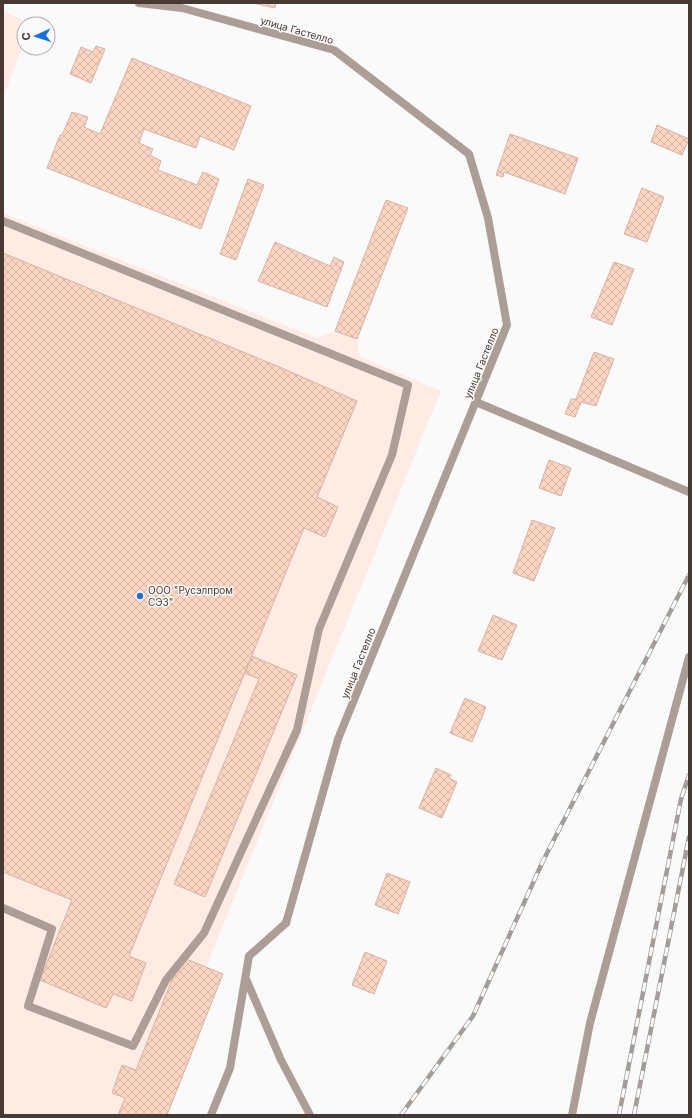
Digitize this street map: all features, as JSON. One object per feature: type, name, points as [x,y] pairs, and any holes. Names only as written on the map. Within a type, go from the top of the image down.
[{"type":"street","name":"улица Гастелло","points":[[139,3],[182,8],[334,50],[469,154],[488,218],[507,325],[338,739],[286,922],[249,956],[245,978]]},
{"type":"street","points":[[3,221],[408,386],[392,455],[319,629],[297,730],[204,933],[166,980],[133,1046],[28,1006],[52,928],[3,908]]},
{"type":"street","points":[[476,402],[689,492]]},
{"type":"street","points":[[572,1115],[590,1023],[689,657]]},
{"type":"street","points":[[211,1115],[230,1068],[245,978]]},
{"type":"street","points":[[245,978],[281,1060],[310,1115]]},
{"type":"shaded area","points":[[3,11],[16,17],[16,56],[19,56],[3,98]]},
{"type":"shaded area","name":"ООО \"Русэлпром СЭЗ\"","points":[[3,213],[317,338],[335,331],[357,339],[359,356],[441,391],[206,967],[223,974],[167,1115],[3,1115]]},
{"type":"building","points":[[253,3],[276,3],[275,8]]},
{"type":"building","points":[[96,46],[105,49],[91,83],[70,74],[81,47],[93,52]]},
{"type":"building","points":[[132,58],[251,106],[234,150],[200,136],[196,148],[144,129],[139,143],[153,149],[150,155],[161,161],[158,170],[197,185],[203,172],[219,179],[201,229],[47,168],[60,135],[62,135],[72,112],[88,117],[84,127],[100,134]]},
{"type":"building","points":[[657,125],[689,139],[682,155],[651,142]]},
{"type":"building","points":[[510,134],[578,158],[565,194],[504,172],[503,177],[496,175]]},
{"type":"building","points":[[248,179],[264,185],[236,260],[220,254]]},
{"type":"building","points":[[642,188],[664,197],[647,242],[624,234]]},
{"type":"building","points":[[386,200],[408,208],[357,339],[335,331]]},
{"type":"building","points":[[275,242],[330,266],[334,257],[344,262],[327,307],[258,281]]},
{"type":"building","name":"ООО \"Русэлпром СЭЗ\"","points":[[3,253],[277,366],[357,401],[317,497],[338,507],[325,537],[304,528],[129,956],[146,963],[132,1001],[113,994],[106,1008],[40,980],[72,900],[3,872]]},
{"type":"building","points":[[614,262],[634,269],[612,325],[591,317]]},
{"type":"building","points":[[594,352],[614,359],[596,406],[581,402],[575,417],[565,414],[571,399],[576,399]]},
{"type":"building","points":[[549,460],[571,468],[561,496],[539,488]]},
{"type":"building","points":[[532,520],[555,528],[534,581],[513,573]]},
{"type":"building","points":[[493,615],[517,625],[502,660],[478,651]]},
{"type":"building","points":[[252,656],[297,675],[205,897],[174,884],[259,679],[245,673]]},
{"type":"building","points":[[465,698],[486,707],[472,742],[450,733]]},
{"type":"building","points":[[436,768],[451,775],[449,778],[457,782],[442,818],[419,808]]},
{"type":"building","points":[[387,873],[410,882],[398,914],[375,905]]},
{"type":"building","points":[[365,952],[387,961],[374,994],[352,985]]},
{"type":"building","points":[[181,957],[223,974],[167,1115],[118,1115],[125,1098],[112,1093],[122,1065],[136,1070]]},
{"type":"railway","points":[[401,1115],[473,1016],[542,863],[689,575]]},
{"type":"railway","points":[[619,1115],[681,799],[689,775]]},
{"type":"railway","points":[[634,1115],[689,837]]},
{"type":"place","name":"ООО \"Русэлпром СЭЗ\"","points":[[140,596]]}]
